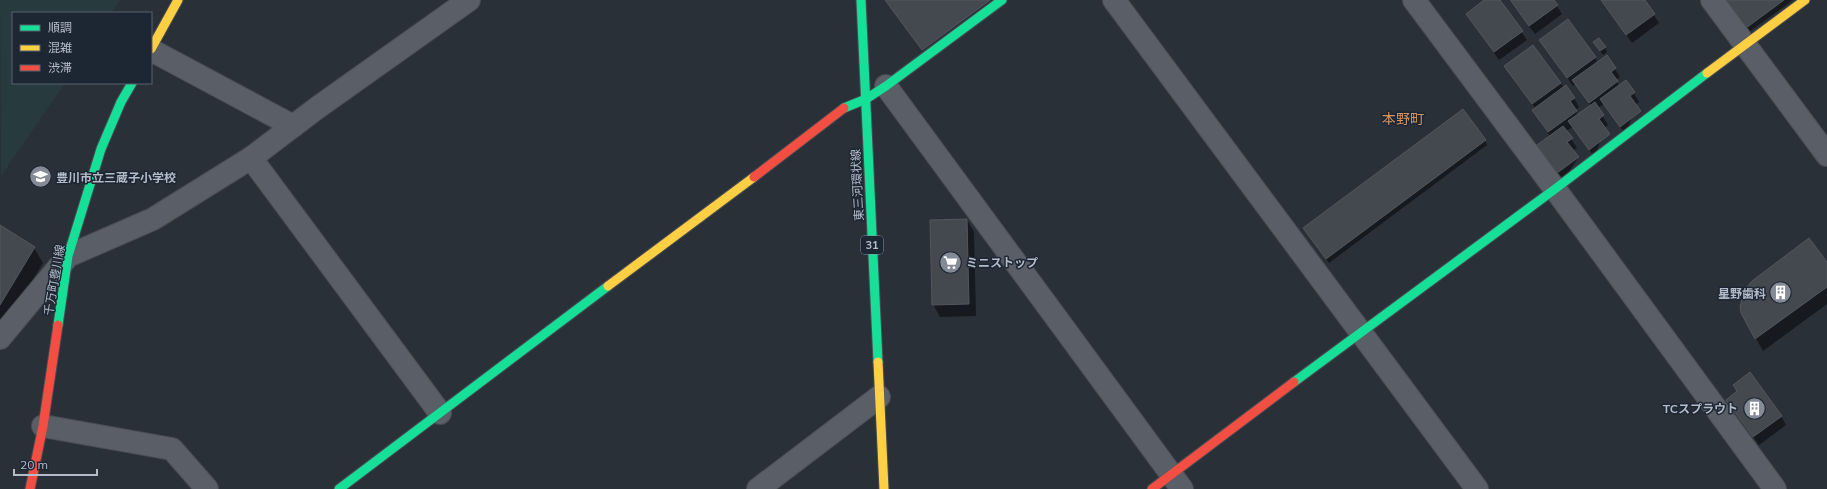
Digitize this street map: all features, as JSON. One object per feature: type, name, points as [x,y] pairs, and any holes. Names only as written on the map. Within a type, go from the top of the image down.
[{"type":"street","points":[[152,47],[178,0]]},
{"type":"street","points":[[0,338],[68,256],[153,219],[251,158],[292,126],[469,0]]},
{"type":"street","name":"東三河環状線","points":[[861,0],[884,489]]},
{"type":"street","points":[[339,489],[846,107],[866,99],[886,86],[1002,0]]},
{"type":"street","points":[[1114,0],[1477,489]]},
{"type":"street","points":[[1414,0],[1775,489]]},
{"type":"street","points":[[1712,0],[1827,155]]},
{"type":"street","points":[[1152,489],[1177,482],[1361,332],[1555,189],[1805,0]]},
{"type":"street","points":[[152,50],[292,126]]},
{"type":"street","name":"千万町豊川線","points":[[30,489],[43,426],[68,256],[101,149],[121,102],[131,84]]},
{"type":"street","points":[[886,86],[1177,482]]},
{"type":"street","points":[[251,158],[440,413]]},
{"type":"street","points":[[758,489],[880,397]]},
{"type":"street","points":[[43,426],[172,449],[207,489]]},
{"type":"green space","points":[[0,0],[120,0],[112,12],[12,12],[12,84],[64,84],[1,176]]},
{"type":"building","points":[[885,0],[990,0],[922,50]]},
{"type":"building","points":[[1484,0],[1500,0],[1523,31],[1494,52],[1466,14]]},
{"type":"building","points":[[1510,0],[1554,0],[1558,5],[1529,26]]},
{"type":"building","points":[[1601,0],[1645,0],[1655,14],[1626,35]]},
{"type":"building","points":[[1725,0],[1784,0],[1746,28]]},
{"type":"building","points":[[1568,19],[1596,57],[1567,78],[1539,40]]},
{"type":"building","points":[[1599,38],[1606,47],[1600,51],[1593,42]]},
{"type":"building","points":[[1533,45],[1561,83],[1532,104],[1504,66]]},
{"type":"building","points":[[1607,55],[1616,68],[1611,72],[1618,81],[1589,103],[1572,80]]},
{"type":"building","points":[[1626,80],[1635,92],[1630,96],[1641,111],[1620,127],[1600,99]]},
{"type":"building","points":[[1566,85],[1575,98],[1570,101],[1577,111],[1548,132],[1532,110]]},
{"type":"building","points":[[1595,102],[1604,115],[1599,119],[1610,134],[1589,150],[1568,121]]},
{"type":"building","points":[[1463,109],[1486,140],[1326,259],[1303,228]]},
{"type":"building","points":[[1563,126],[1573,138],[1567,142],[1579,157],[1557,173],[1537,145]]},
{"type":"building","name":"ミニストップ","points":[[967,219],[969,304],[932,305],[930,220]]},
{"type":"building","points":[[0,225],[35,247],[0,305]]},
{"type":"building","name":"星野歯科","points":[[1809,238],[1827,262],[1827,287],[1755,339],[1741,313],[1740,306],[1746,288],[1752,281]]},
{"type":"building","name":"TCスプラウト","points":[[1750,372],[1782,416],[1753,437],[1726,400],[1737,391],[1733,385]]},
{"type":"traffic: fast","points":[[861,0],[878,362]]},
{"type":"traffic: fast","points":[[844,108],[866,99],[886,86],[1002,0]]},
{"type":"traffic: fast","points":[[1294,382],[1555,189],[1707,73]]},
{"type":"traffic: fast","points":[[58,325],[68,256],[101,149],[121,102],[131,84]]},
{"type":"traffic: fast","points":[[339,489],[608,286]]},
{"type":"traffic: slow","points":[[152,47],[178,0]]},
{"type":"traffic: slow","points":[[1707,73],[1805,0]]},
{"type":"traffic: slow","points":[[608,286],[754,177]]},
{"type":"traffic: slow","points":[[878,362],[884,489]]},
{"type":"traffic: jam","points":[[754,177],[844,108]]},
{"type":"traffic: jam","points":[[30,489],[43,426],[58,325]]},
{"type":"traffic: jam","points":[[1152,489],[1294,382]]},
{"type":"place","name":"豊川市立三蔵子小学校","points":[[41,177]]},
{"type":"place","name":"ミニストップ","points":[[950,262]]},
{"type":"place","name":"星野歯科","points":[[1781,293]]},
{"type":"place","name":"TCスプラウト","points":[[1754,408]]},
{"type":"district","name":"本野町","points":[[1403,119]]}]
